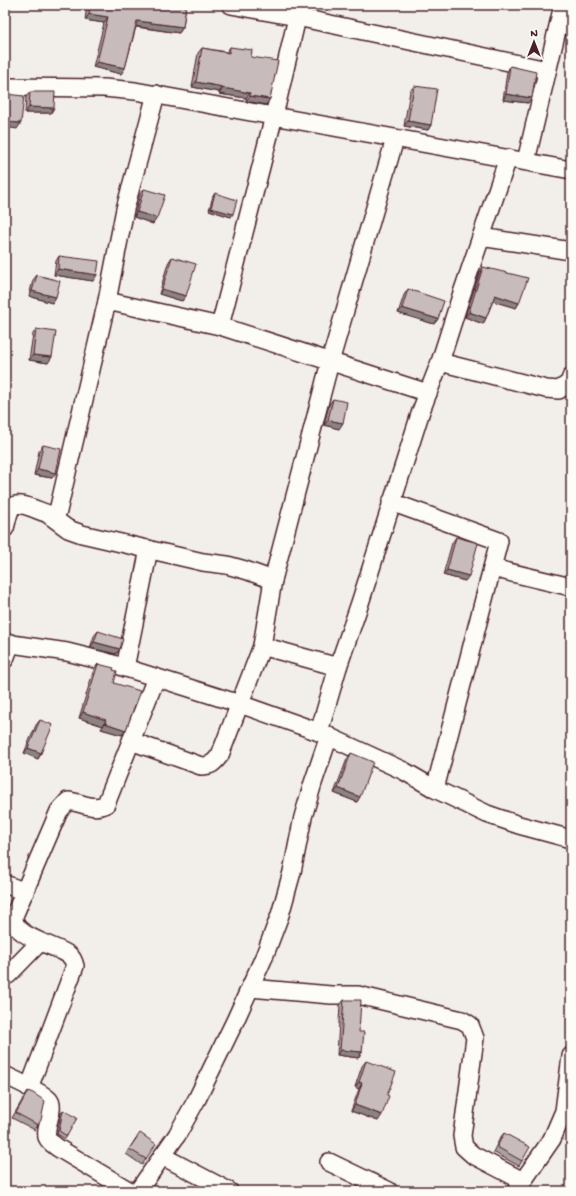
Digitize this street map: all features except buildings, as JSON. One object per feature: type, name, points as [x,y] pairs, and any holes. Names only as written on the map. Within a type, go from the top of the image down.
[{"type":"street","points":[[230,5],[298,11],[547,70]]},
{"type":"street","points":[[526,162],[563,5]]},
{"type":"street","points":[[220,326],[274,116],[298,11]]},
{"type":"street","points":[[5,87],[104,88],[156,94],[395,139],[571,170]]},
{"type":"street","points":[[49,515],[54,515],[58,511],[107,300],[124,209],[156,94]]},
{"type":"street","points":[[131,741],[201,766],[209,766],[214,763],[220,755],[262,646],[273,580],[330,362],[395,139]]},
{"type":"street","points":[[138,1191],[177,1135],[214,1067],[264,957],[280,915],[292,872],[303,817],[313,783],[338,667],[360,603],[391,502],[440,362],[508,158]]},
{"type":"street","points":[[481,237],[571,251]]},
{"type":"street","points":[[107,300],[220,326],[428,393]]},
{"type":"street","points":[[440,362],[553,390],[559,390],[570,382],[571,377]]},
{"type":"street","points":[[391,502],[499,540],[435,789]]},
{"type":"street","points":[[5,528],[12,507],[24,505],[49,515],[68,529],[82,534],[203,562],[227,565],[273,580]]},
{"type":"street","points":[[125,668],[149,550]]},
{"type":"street","points":[[492,568],[571,587]]},
{"type":"street","points":[[5,659],[8,643],[68,652],[240,704],[324,734],[404,771],[435,789],[487,814],[571,840]]},
{"type":"street","points":[[262,646],[338,667]]},
{"type":"street","points":[[29,1088],[75,966],[74,961],[69,956],[20,931],[14,921],[14,916],[59,811],[68,801],[93,807],[101,807],[106,804],[156,678]]},
{"type":"street","points":[[5,884],[25,892]]},
{"type":"street","points":[[5,975],[8,974],[40,942]]},
{"type":"street","points":[[250,988],[331,995],[358,995],[462,1020],[470,1025],[475,1038],[462,1136],[464,1147],[473,1155],[520,1186],[552,1139],[564,1111],[571,1056]]},
{"type":"street","points":[[5,1075],[50,1100],[52,1105],[47,1136],[51,1142],[58,1148],[130,1191]]},
{"type":"street","points":[[162,1156],[229,1191]]},
{"type":"street","points":[[329,1162],[389,1191]]}]
